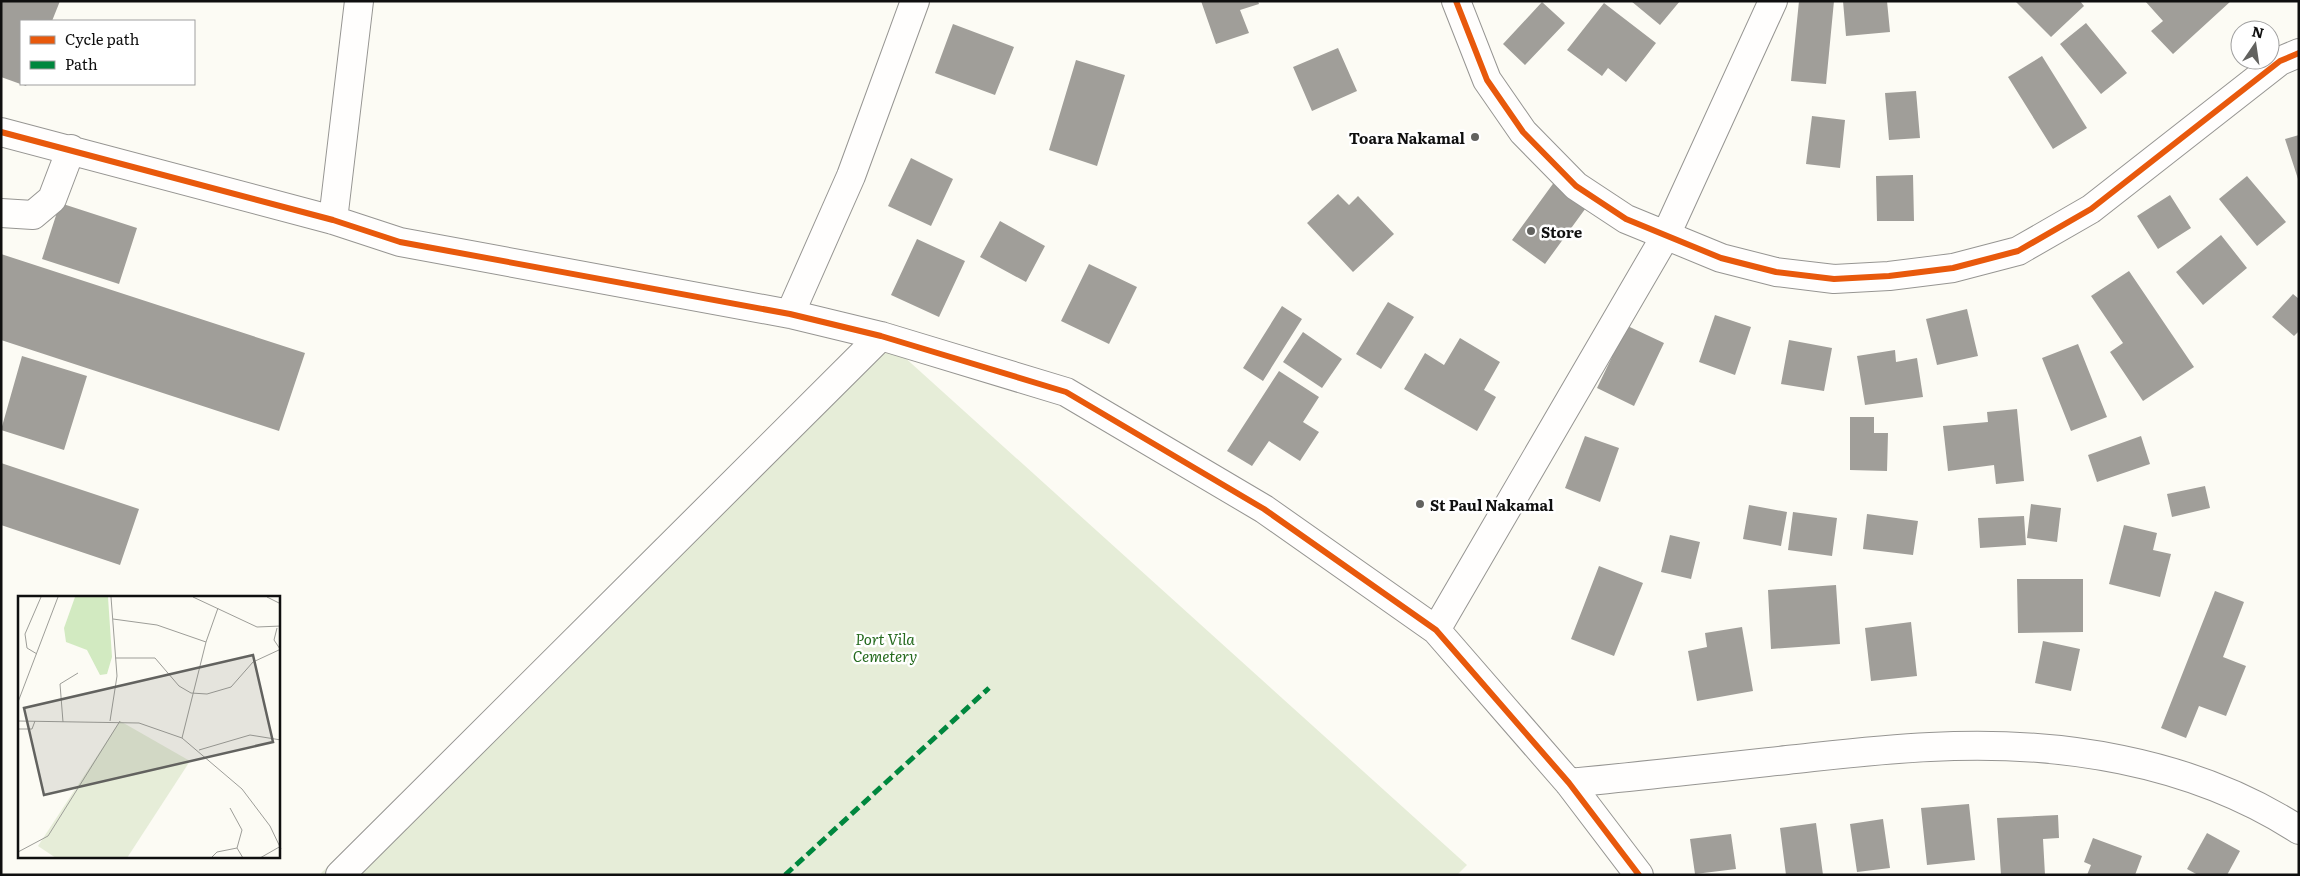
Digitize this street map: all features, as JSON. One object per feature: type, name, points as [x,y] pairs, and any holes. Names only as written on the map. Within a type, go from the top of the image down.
[{"type":"street","points":[[333,220],[359,1]]},
{"type":"street","points":[[790,314],[850,176],[915,1]]},
{"type":"street","points":[[1456,1],[1487,80],[1523,132],[1576,186],[1626,219],[1721,258],[1776,272],[1834,279],[1889,276],[1953,268],[2018,250],[2091,209],[2280,61],[2299,53]]},
{"type":"street","points":[[1436,630],[1666,235],[1773,1]]},
{"type":"street","points":[[1,132],[72,149],[333,220],[400,242],[790,314],[881,336],[1066,392],[1264,510],[1436,630],[1569,784],[1639,875]]},
{"type":"street","points":[[1,213],[33,215],[52,199],[72,149]]},
{"type":"street","points":[[340,875],[881,336]]},
{"type":"street","points":[[1569,784],[1930,747],[2009,747],[2091,754],[2159,768],[2223,789],[2299,830]]},
{"type":"green space","name":"Port Vila Cemetery","points":[[881,336],[1467,865],[1457,875],[319,875]]},
{"type":"building","points":[[1,1],[60,1],[52,20],[20,20],[20,84],[1,77]]},
{"type":"building","points":[[1201,1],[1258,1],[1259,4],[1240,10],[1249,33],[1216,44]]},
{"type":"building","points":[[1631,1],[1680,1],[1660,25]]},
{"type":"building","points":[[1799,1],[1834,1],[1826,84],[1791,81]]},
{"type":"building","points":[[1843,1],[1887,1],[1890,32],[1846,36]]},
{"type":"building","points":[[2015,1],[2080,1],[2084,6],[2051,37]]},
{"type":"building","points":[[2145,1],[2231,1],[2173,54],[2151,31],[2163,21]]},
{"type":"building","points":[[1542,2],[1565,23],[1525,65],[1503,44]]},
{"type":"building","points":[[1604,3],[1656,43],[1626,82],[1608,68],[1602,76],[1567,50]]},
{"type":"building","points":[[2086,23],[2127,73],[2101,94],[2060,44]]},
{"type":"building","points":[[953,24],[1014,47],[995,95],[935,73]]},
{"type":"building","points":[[1338,48],[1357,91],[1312,111],[1293,67]]},
{"type":"building","points":[[2042,56],[2087,128],[2053,149],[2008,77]]},
{"type":"building","points":[[1076,60],[1125,75],[1097,166],[1049,150]]},
{"type":"building","points":[[1916,91],[1920,138],[1889,140],[1885,93]]},
{"type":"building","points":[[1812,116],[1845,120],[1840,168],[1806,164]]},
{"type":"building","points":[[2299,135],[2299,179],[2298,179],[2285,139]]},
{"type":"building","points":[[911,158],[953,179],[931,226],[888,206]]},
{"type":"building","points":[[1913,175],[1914,221],[1877,221],[1876,176]]},
{"type":"building","points":[[2247,176],[2286,222],[2257,246],[2219,199]]},
{"type":"building","points":[[1555,181],[1588,205],[1545,264],[1512,240]]},
{"type":"building","points":[[1338,194],[1349,205],[1358,196],[1394,234],[1353,272],[1307,223]]},
{"type":"building","points":[[2170,195],[2191,228],[2158,249],[2137,216]]},
{"type":"building","points":[[60,203],[137,228],[119,284],[42,259]]},
{"type":"building","points":[[1000,221],[1045,246],[1026,282],[980,257]]},
{"type":"building","points":[[2221,235],[2247,268],[2203,305],[2176,272]]},
{"type":"building","points":[[917,239],[965,261],[939,317],[891,295]]},
{"type":"building","points":[[1,254],[305,353],[279,431],[1,340]]},
{"type":"building","points":[[1089,264],[1137,287],[1109,344],[1061,321]]},
{"type":"building","points":[[2129,271],[2194,367],[2143,401],[2110,352],[2123,343],[2091,296]]},
{"type":"building","points":[[2293,294],[2299,299],[2299,331],[2294,336],[2272,317]]},
{"type":"building","points":[[1388,302],[1414,317],[1381,369],[1356,354]]},
{"type":"building","points":[[1282,306],[1302,319],[1263,381],[1243,368]]},
{"type":"building","points":[[1967,309],[1978,356],[1937,365],[1926,319]]},
{"type":"building","points":[[1715,315],[1751,327],[1735,375],[1699,362]]},
{"type":"building","points":[[1617,321],[1664,343],[1634,406],[1597,388],[1612,357],[1602,352]]},
{"type":"building","points":[[1303,332],[1342,359],[1322,388],[1283,362]]},
{"type":"building","points":[[1460,338],[1500,362],[1484,390],[1496,397],[1477,431],[1404,389],[1425,353],[1444,365]]},
{"type":"building","points":[[1789,340],[1832,348],[1824,391],[1781,384]]},
{"type":"building","points":[[2078,344],[2107,417],[2071,431],[2042,358]]},
{"type":"building","points":[[1895,350],[1896,362],[1917,358],[1923,397],[1865,405],[1857,356]]},
{"type":"building","points":[[22,356],[87,376],[64,450],[1,430]]},
{"type":"building","points":[[1279,371],[1319,397],[1303,422],[1319,432],[1300,461],[1269,441],[1252,466],[1227,451]]},
{"type":"building","points":[[2017,409],[2024,481],[1996,484],[1994,465],[1948,471],[1943,426],[1988,422],[1987,412]]},
{"type":"building","points":[[1850,417],[1874,417],[1874,433],[1888,433],[1887,471],[1850,470]]},
{"type":"building","points":[[1585,436],[1619,448],[1600,502],[1565,488]]},
{"type":"building","points":[[2141,436],[2150,464],[2097,482],[2088,455]]},
{"type":"building","points":[[1,463],[139,509],[120,565],[1,525]]},
{"type":"building","points":[[2205,486],[2210,508],[2172,517],[2167,494]]},
{"type":"building","points":[[2031,504],[2061,508],[2057,542],[2027,538]]},
{"type":"building","points":[[1749,505],[1787,512],[1781,546],[1743,539]]},
{"type":"building","points":[[1793,512],[1837,518],[1832,556],[1788,550]]},
{"type":"building","points":[[1867,514],[1918,521],[1913,555],[1863,549]]},
{"type":"building","points":[[2024,516],[2026,545],[1980,548],[1978,518]]},
{"type":"building","points":[[2124,525],[2157,533],[2153,550],[2171,554],[2160,597],[2109,584]]},
{"type":"building","points":[[1670,535],[1700,542],[1691,579],[1661,572]]},
{"type":"building","points":[[1599,566],[1643,583],[1614,656],[1571,639]]},
{"type":"building","points":[[2017,579],[2083,579],[2083,632],[2018,633]]},
{"type":"building","points":[[1836,585],[1840,644],[1771,649],[1768,590]]},
{"type":"building","points":[[2215,591],[2244,602],[2223,657],[2246,666],[2226,716],[2199,706],[2186,738],[2161,728]]},
{"type":"building","points":[[1911,622],[1917,676],[1871,681],[1865,628]]},
{"type":"building","points":[[1742,627],[1753,691],[1697,701],[1688,651],[1707,647],[1705,633]]},
{"type":"building","points":[[2043,641],[2080,649],[2071,691],[2035,683]]},
{"type":"building","points":[[1969,804],[1975,860],[1927,865],[1921,808]]},
{"type":"building","points":[[2058,815],[2059,838],[2043,839],[2045,875],[2001,875],[1997,818]]},
{"type":"building","points":[[1883,819],[1890,868],[1857,872],[1850,824]]},
{"type":"building","points":[[1816,823],[1823,875],[1786,875],[1780,828]]},
{"type":"building","points":[[2207,833],[2240,851],[2227,875],[2198,875],[2187,869]]},
{"type":"building","points":[[1731,834],[1736,869],[1695,874],[1690,839]]},
{"type":"building","points":[[2093,838],[2142,856],[2135,875],[2087,875],[2091,865],[2084,862]]},
{"type":"marked path","points":[[785,875],[989,688]]},
{"type":"cycle path","points":[[1456,1],[1487,80],[1523,132],[1576,186],[1626,219],[1721,258],[1776,272],[1834,279],[1889,276],[1953,268],[2018,251],[2091,209],[2280,61],[2299,53]]},
{"type":"cycle path","points":[[1,132],[333,220],[400,242],[790,314],[881,336],[1066,392],[1264,509],[1436,630],[1569,783],[1639,875]]},
{"type":"place","name":"Toara Nakamal","points":[[1475,137]]},
{"type":"place","name":"Store","points":[[1531,231]]},
{"type":"place","name":"St Paul Nakamal","points":[[1420,504]]}]
